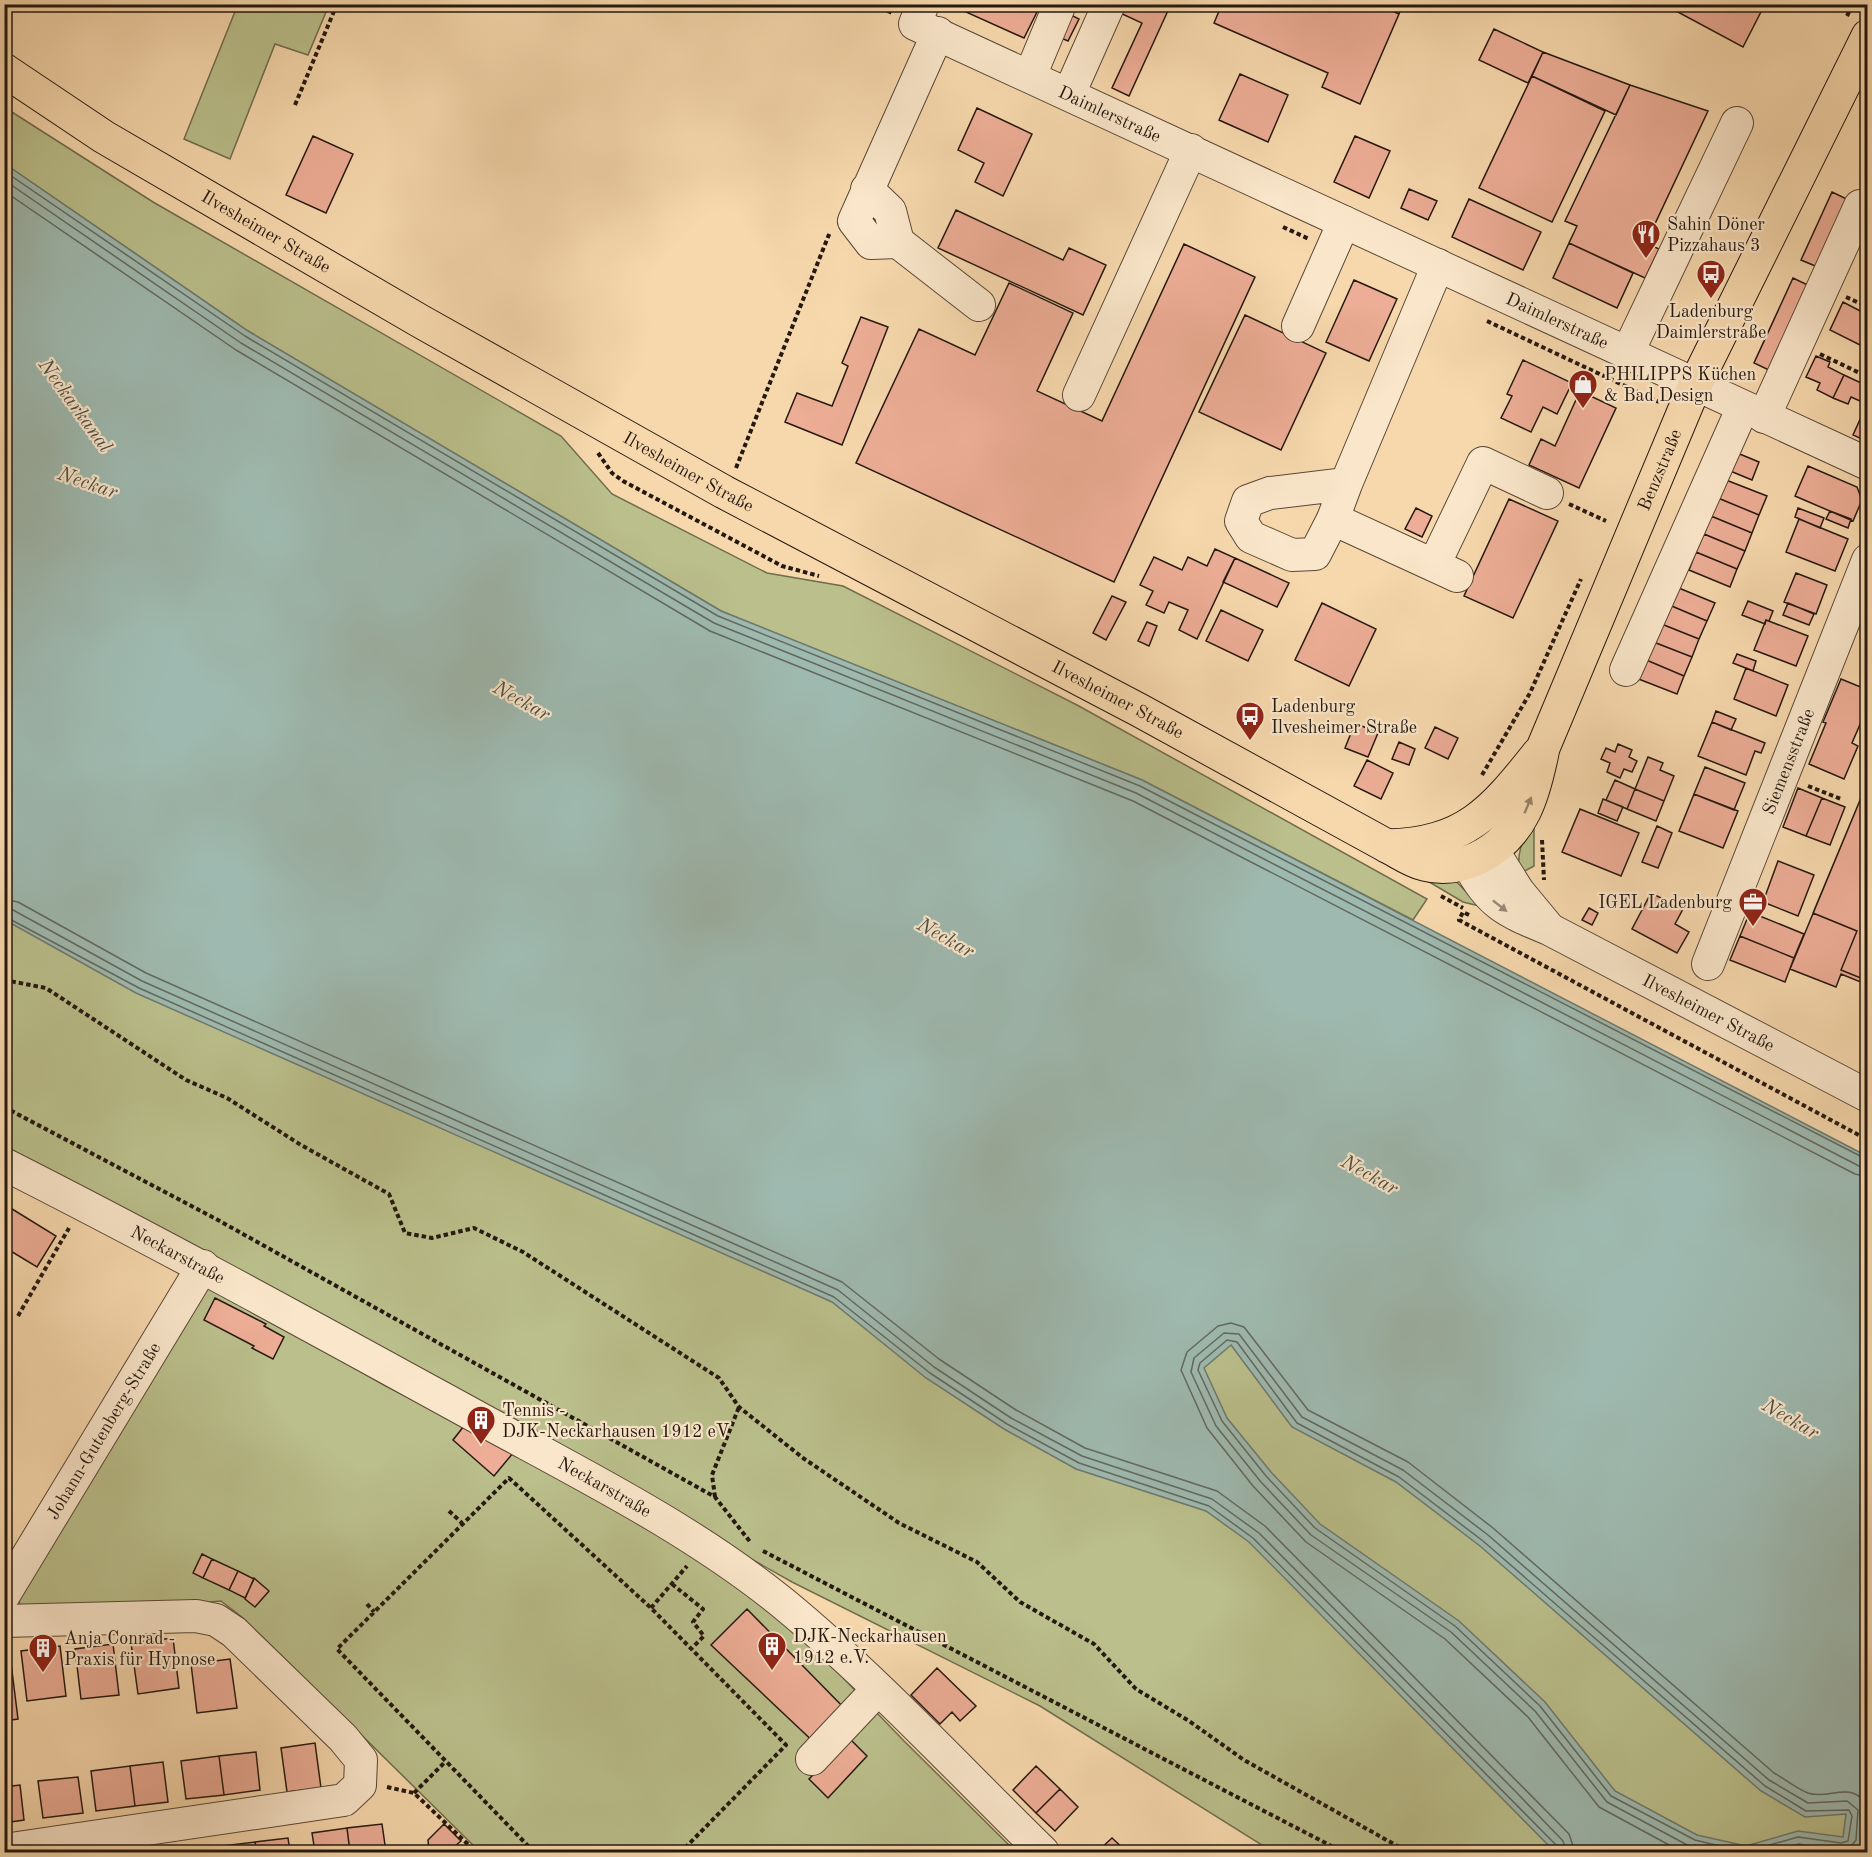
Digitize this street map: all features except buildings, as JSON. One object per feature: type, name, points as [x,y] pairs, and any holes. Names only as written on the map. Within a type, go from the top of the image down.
[{"type":"main road","name":"Benzstraße","points":[[1480,857],[1508,838],[1527,808],[1543,748],[1695,385],[1868,36]]},
{"type":"main road","name":"Ilvesheimer Straße","points":[[4,70],[104,137],[420,321],[724,492],[1129,705],[1387,846]]},
{"type":"main road","name":"Benzstraße","points":[[1387,846],[1435,842],[1464,828],[1504,795],[1543,748]]},
{"type":"main road","name":"Ilvesheimer Straße","points":[[1464,828],[1480,857]]},
{"type":"main road","points":[[1387,846],[1422,864],[1445,867],[1480,857]]},
{"type":"street","points":[[1030,76],[1060,4]]},
{"type":"street","points":[[1069,94],[1109,4]]},
{"type":"street","name":"Daimlerstraße","points":[[854,221],[926,21],[1030,76],[1868,465]]},
{"type":"street","points":[[1627,354],[1737,123]]},
{"type":"street","points":[[1079,395],[1191,150]]},
{"type":"street","points":[[867,189],[890,211],[898,242],[979,305]]},
{"type":"street","points":[[1626,670],[1754,412],[1797,344],[1860,206]]},
{"type":"street","points":[[854,221],[871,243],[898,242]]},
{"type":"street","points":[[1298,326],[1344,222]]},
{"type":"street","points":[[1346,484],[1270,493],[1248,501],[1241,520],[1251,537],[1292,555],[1315,554],[1333,519],[1438,265]]},
{"type":"street","points":[[1333,519],[1446,570],[1483,464],[1547,493]]},
{"type":"street","name":"Siemensstraße","points":[[1708,964],[1868,560]]},
{"type":"street","name":"Ilvesheimer Straße","points":[[1480,857],[1518,891],[1549,929],[1868,1096]]},
{"type":"street","name":"Neckarstraße","points":[[4,1164],[203,1266],[682,1533],[783,1604],[878,1689],[1043,1852]]},
{"type":"street","name":"Johann-Gutenberg-Straße","points":[[4,1595],[203,1266]]},
{"type":"street","points":[[4,1621],[196,1616],[216,1620],[234,1632],[343,1738],[361,1760],[360,1785],[344,1800],[4,1850]]},
{"type":"street","points":[[812,1759],[878,1689]]},
{"type":"path","points":[[295,105],[337,4]]},
{"type":"path","points":[[724,492],[732,482],[832,227],[854,221]]},
{"type":"path","points":[[1797,344],[1868,377]]},
{"type":"path","points":[[1547,493],[1606,521]]},
{"type":"path","points":[[1782,776],[1842,799]]},
{"type":"path","points":[[1542,837],[1544,875]]},
{"type":"path","points":[[1463,912],[1459,920],[1868,1140]]},
{"type":"path","points":[[4,980],[46,988],[186,1080],[227,1098],[301,1145],[389,1194],[405,1233],[432,1239],[474,1228],[523,1252],[719,1378],[739,1407],[803,1458],[899,1523],[977,1562],[1020,1602],[1094,1644],[1136,1689],[1189,1721],[1244,1760],[1408,1852]]},
{"type":"path","points":[[4,1107],[226,1224],[715,1497],[753,1546],[1343,1852]]},
{"type":"path","points":[[18,1316],[84,1204]]},
{"type":"path","points":[[715,1497],[712,1475],[739,1407]]},
{"type":"path","points":[[534,1852],[337,1649],[509,1478],[651,1608],[786,1745],[681,1852]]},
{"type":"path","points":[[449,1511],[462,1523]]},
{"type":"path","points":[[651,1608],[684,1569]]},
{"type":"path","points":[[672,1584],[703,1609],[693,1622],[704,1636],[691,1649]]},
{"type":"path","points":[[367,1604],[374,1612]]},
{"type":"path","points":[[414,1793],[445,1762]]},
{"type":"path","points":[[360,1785],[414,1793],[476,1852]]},
{"type":"green space","points":[[238,4],[329,5],[308,55],[275,44],[230,159],[184,139]]},
{"type":"green space","points":[[4,107],[153,202],[561,436],[612,494],[767,573],[843,586],[1077,705],[1427,899],[1413,920],[1142,780],[721,611],[248,331],[5,164]]},
{"type":"green space","points":[[4,565],[1867,1339],[1867,1852],[1273,1852],[1040,1706],[792,1582],[568,1455],[5,1151]]},
{"type":"green space","points":[[1534,824],[1534,866],[1519,874],[1521,847]]},
{"type":"green space","points":[[1409,870],[1456,881],[1479,906],[1463,902]]},
{"type":"green space","points":[[197,1277],[384,1385],[464,1426],[636,1522],[768,1600],[904,1741],[1011,1847],[1006,1852],[480,1852],[243,1618],[221,1601],[35,1616],[20,1608],[19,1596]]},
{"type":"water","points":[[5,164],[248,331],[721,611],[1142,780],[1867,1156],[1867,1852],[1555,1852],[1249,1542],[1206,1511],[1076,1469],[1004,1429],[926,1378],[832,1302],[136,993],[5,920]],"holes":[[[1231,1345],[1292,1427],[1396,1482],[1480,1546],[1761,1791],[1805,1817],[1846,1814],[1843,1837],[1798,1831],[1746,1846],[1697,1835],[1615,1791],[1545,1702],[1459,1621],[1320,1524],[1271,1472],[1227,1418],[1204,1368]]]},
{"type":"place","name":"Sahin Döner Pizzahaus 3","points":[[1646,260]]},
{"type":"place","name":"Ladenburg Daimlerstraße","points":[[1711,300]]},
{"type":"place","name":"PHILIPPS Küchen & Bad Design","points":[[1583,410]]},
{"type":"place","name":"Ladenburg Ilvesheimer Straße","points":[[1250,742]]},
{"type":"place","name":"IGEL Ladenburg","points":[[1753,928]]},
{"type":"place","name":"Tennis - DJK-Neckarhausen 1912 eV","points":[[481,1446]]},
{"type":"place","name":"DJK-Neckarhausen 1912 e.V.","points":[[772,1672]]},
{"type":"place","name":"Anja Conrad - Praxis für Hypnose","points":[[43,1674]]},
{"type":"water label","name":"Neckarkanal","points":[[76,405]]},
{"type":"water label","name":"Neckar","points":[[88,482]]},
{"type":"water label","name":"Neckar","points":[[522,700]]},
{"type":"water label","name":"Neckar","points":[[946,937]]},
{"type":"water label","name":"Neckar","points":[[1370,1174]]},
{"type":"water label","name":"Neckar","points":[[1791,1418]]}]
